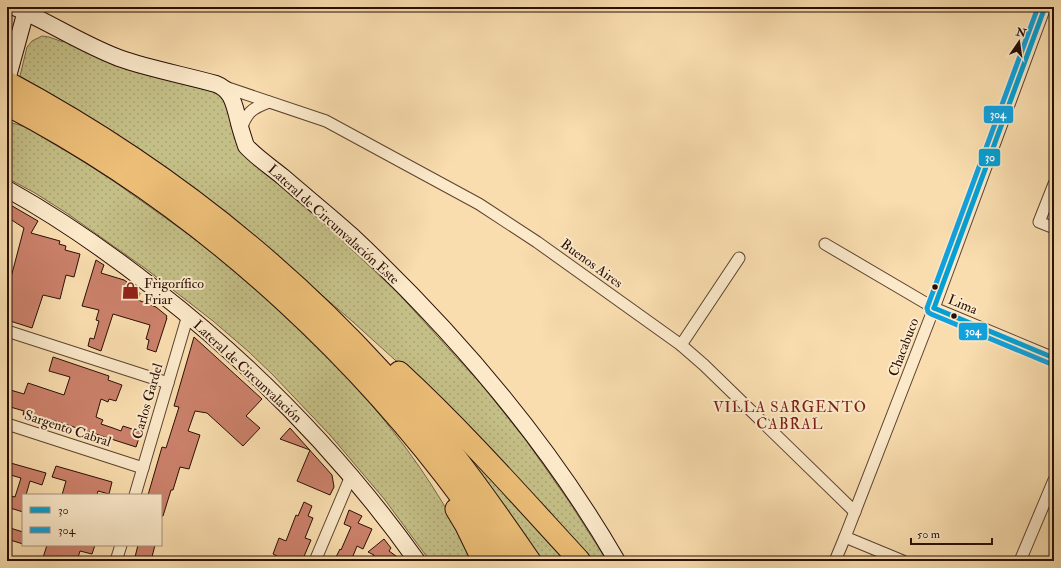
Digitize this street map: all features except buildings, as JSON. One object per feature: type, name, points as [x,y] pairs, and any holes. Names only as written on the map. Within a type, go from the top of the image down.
[{"type":"highway","points":[[7,81],[106,139],[155,173],[251,246],[424,395],[483,456],[580,561]]},
{"type":"highway","points":[[7,105],[29,116],[88,152],[168,206],[230,254],[287,304],[327,342],[384,402],[464,500],[506,561]]},
{"type":"highway","points":[[302,291],[364,352],[435,432],[490,504],[530,561]]},
{"type":"highway","points":[[411,435],[465,524],[483,561]]},
{"type":"street","name":"Chacabuco","points":[[835,561],[934,308],[1045,7]]},
{"type":"street","points":[[7,81],[22,9],[98,49],[117,57],[149,68],[221,86]]},
{"type":"street","name":"Buenos Aires","points":[[221,86],[326,121],[480,204],[537,242],[682,345],[855,512]]},
{"type":"street","name":"Lateral de Circunvalación Este","points":[[221,86],[227,90],[234,101],[246,146],[328,215],[371,254],[416,299],[487,377],[568,483],[617,561]]},
{"type":"street","points":[[241,130],[250,112],[269,102]]},
{"type":"street","points":[[1054,184],[1039,222],[1054,228]]},
{"type":"street","name":"Lateral de Circunvalación","points":[[7,189],[98,246],[137,274],[188,315],[249,368],[300,419],[351,476],[393,528],[417,561]]},
{"type":"street","name":"Lima","points":[[825,244],[934,308],[1054,358]]},
{"type":"street","points":[[682,345],[739,258]]},
{"type":"street","name":"Carlos Gardel","points":[[136,494],[188,315]]},
{"type":"street","points":[[7,331],[168,383]]},
{"type":"street","name":"Sargento Cabral","points":[[7,424],[143,468]]},
{"type":"street","points":[[315,561],[351,476]]},
{"type":"street","points":[[1020,561],[1054,480]]},
{"type":"street","points":[[845,537],[903,561]]},
{"type":"street","points":[[116,561],[121,546]]},
{"type":"shaded area","points":[[42,36],[63,42],[64,39],[126,69],[216,91],[223,97],[237,138],[291,191],[289,194],[319,219],[397,292],[481,384],[525,439],[570,503],[607,561],[588,561],[405,369],[270,250],[186,182],[82,113],[20,76],[27,47],[32,41]]},
{"type":"shaded area","points":[[8,122],[27,127],[119,185],[204,246],[247,282],[293,324],[354,385],[407,450],[432,485],[454,522],[474,561],[430,561],[385,500],[330,435],[249,352],[213,321],[146,269],[68,214],[35,193],[7,178]]},
{"type":"shaded area","points":[[418,396],[574,561],[542,561],[524,534]]},
{"type":"transit line","name":"304","points":[[1038,7],[927,308],[928,312],[931,314],[1051,364]]},
{"type":"transit line","name":"30","points":[[934,308],[1045,7]]},
{"type":"transit line","name":"30","points":[[934,308],[1054,358]]},
{"type":"place","name":"Frigorífico Friar","points":[[131,291]]},
{"type":"district","name":"VILLA SARGENTO CABRAL","points":[[790,416]]}]
